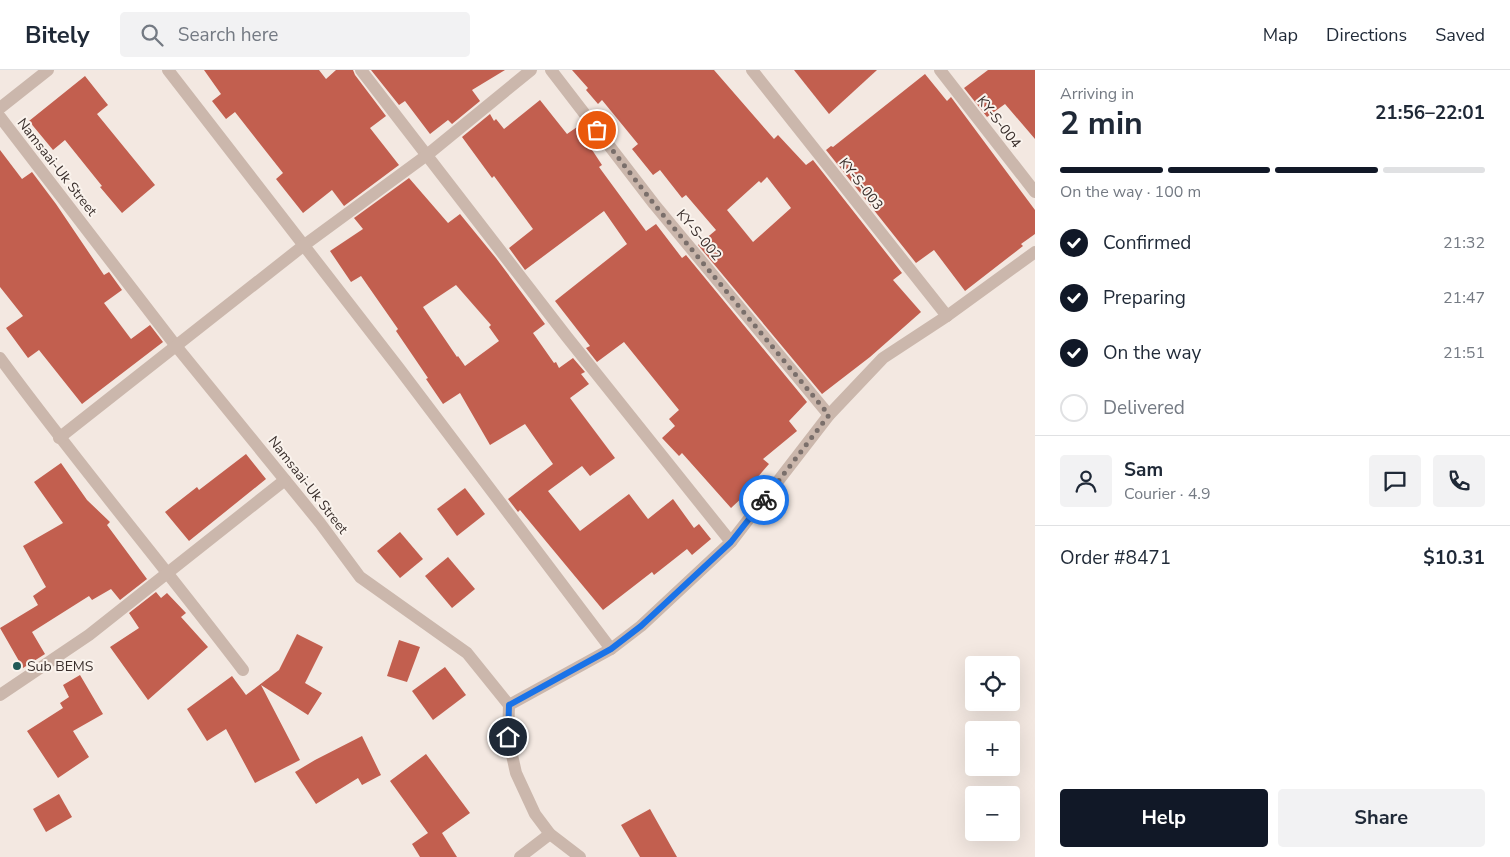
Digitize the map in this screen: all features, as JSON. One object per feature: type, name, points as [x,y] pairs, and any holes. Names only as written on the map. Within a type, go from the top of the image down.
[{"type":"street","points":[[0,108],[48,70]]},
{"type":"street","points":[[168,70],[398,367],[611,649]]},
{"type":"street","points":[[361,70],[567,336],[731,542]]},
{"type":"street","points":[[59,438],[303,246],[427,155],[531,70]]},
{"type":"street","name":"KY-S-002","points":[[551,70],[654,204],[829,415]]},
{"type":"street","name":"KY-S-003","points":[[752,70],[947,316]]},
{"type":"street","name":"KY-S-004","points":[[940,70],[1035,192]]},
{"type":"street","name":"Namsaai-Uk Street","points":[[0,117],[176,346],[285,480],[360,577],[467,653],[509,705]]},
{"type":"street","points":[[580,857],[550,834],[535,814],[516,774],[508,737],[509,705],[611,649],[641,626],[731,542],[829,415],[883,358],[947,316],[1035,252]]},
{"type":"street","points":[[0,358],[59,438],[168,573],[243,670]]},
{"type":"street","points":[[0,695],[89,635],[285,480]]},
{"type":"street","points":[[520,857],[550,834]]},
{"type":"building","points":[[204,70],[319,70],[326,79],[336,70],[353,70],[386,116],[370,128],[399,165],[344,206],[332,190],[303,213],[276,179],[283,173],[235,112],[226,119],[212,101],[221,94]]},
{"type":"building","points":[[371,70],[505,70],[472,90],[480,101],[452,124],[448,120],[430,134],[405,101],[399,105]]},
{"type":"building","points":[[572,70],[714,70],[774,139],[778,135],[806,165],[813,160],[902,273],[893,280],[921,312],[870,357],[822,394],[698,245],[716,230],[686,195],[682,198],[660,170],[653,175],[632,149],[638,144],[602,100],[598,104],[586,90],[588,88]],"holes":[[[767,177],[791,208],[753,242],[727,210],[759,181],[761,183]]]},
{"type":"building","points":[[794,70],[877,70],[829,114]]},
{"type":"building","points":[[988,70],[1035,70],[1035,139],[1005,104],[987,117],[964,88]]},
{"type":"building","points":[[925,74],[947,101],[951,97],[1035,210],[1035,234],[1021,244],[1023,246],[965,291],[934,250],[916,263],[826,150],[831,146],[833,147]]},
{"type":"building","points":[[85,76],[108,105],[97,114],[155,185],[122,213],[65,140],[53,150],[29,121]]},
{"type":"building","points":[[540,100],[567,134],[577,127],[602,165],[599,167],[646,231],[656,224],[682,258],[686,255],[807,402],[789,421],[797,431],[763,459],[769,464],[744,493],[745,495],[731,508],[682,453],[679,456],[662,438],[675,426],[669,419],[679,410],[624,342],[597,362],[586,348],[590,346],[555,301],[627,244],[604,211],[525,270],[509,248],[533,229],[494,176],[492,178],[462,137],[490,114],[494,121],[496,119],[504,129]]},
{"type":"building","points":[[0,150],[22,179],[32,172],[104,275],[109,272],[122,290],[104,303],[131,339],[150,325],[163,342],[82,404],[39,350],[28,358],[6,328],[23,316],[0,287]]},
{"type":"building","points":[[409,178],[448,223],[460,214],[496,258],[545,324],[533,333],[554,363],[556,362],[559,368],[573,358],[585,372],[581,374],[589,384],[570,398],[615,458],[590,476],[582,466],[548,491],[580,531],[629,494],[648,519],[673,499],[694,528],[699,524],[711,539],[692,555],[687,549],[654,575],[652,572],[603,610],[520,510],[518,512],[508,499],[553,464],[525,424],[490,445],[460,393],[443,404],[396,331],[398,329],[361,276],[351,282],[330,251],[363,229],[354,218]],"holes":[[[456,285],[491,325],[489,327],[499,341],[465,366],[423,307]]]},
{"type":"building","points":[[246,454],[266,479],[189,541],[165,512],[197,487],[199,490]]},
{"type":"building","points":[[61,463],[87,500],[110,522],[107,525],[147,579],[120,600],[111,589],[92,600],[89,596],[32,632],[45,654],[23,668],[0,628],[38,605],[33,596],[46,587],[23,546],[63,523],[34,482]]},
{"type":"building","points":[[465,488],[485,514],[457,536],[437,509]]},
{"type":"building","points":[[400,532],[423,559],[400,578],[377,551]]},
{"type":"building","points":[[448,557],[475,589],[452,608],[425,576]]},
{"type":"building","points":[[156,592],[161,598],[167,593],[186,613],[181,617],[208,647],[148,700],[110,647],[139,628],[129,613]]},
{"type":"building","points":[[297,634],[323,647],[305,683],[322,693],[308,715],[261,685],[300,760],[255,783],[226,729],[207,741],[187,709],[232,676],[246,695],[279,670]]},
{"type":"building","points":[[399,640],[420,647],[407,682],[387,676]]},
{"type":"building","points":[[445,667],[466,695],[433,720],[412,691]]},
{"type":"building","points":[[80,675],[103,714],[73,731],[89,757],[58,778],[27,731],[63,708],[60,703],[69,697],[63,685]]},
{"type":"building","points":[[362,736],[381,775],[362,785],[358,778],[316,804],[295,772]]},
{"type":"building","points":[[426,754],[470,813],[442,833],[457,857],[420,857],[412,844],[428,833],[390,781]]},
{"type":"building","points":[[59,794],[72,817],[46,832],[33,809]]},
{"type":"building","points":[[650,809],[677,857],[640,857],[621,825]]},
{"type":"way so far","points":[[597,130],[654,204],[829,415],[764,500]]},
{"type":"place","name":"Sub BEMS","points":[[17,666]]},
{"type":"route","points":[[508,737],[509,705],[611,649],[641,626],[731,542],[764,500]]}]
